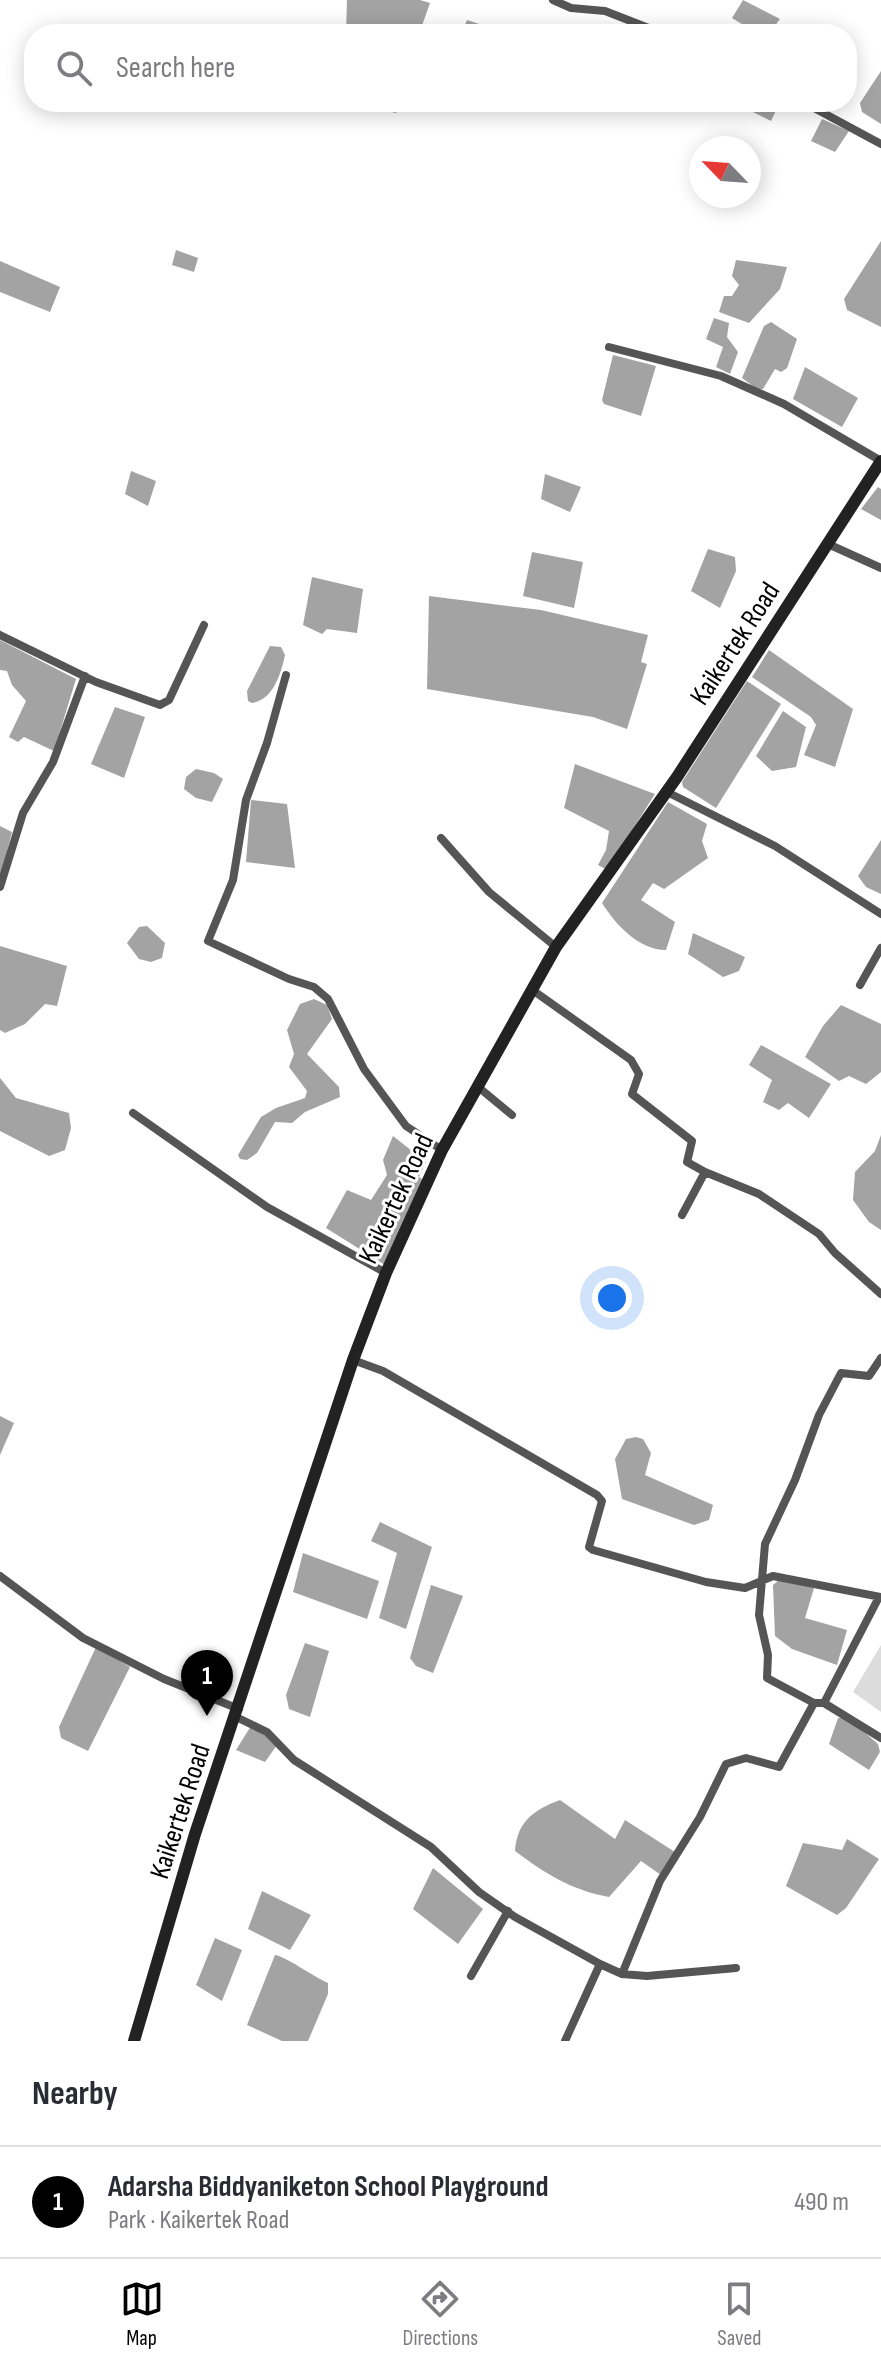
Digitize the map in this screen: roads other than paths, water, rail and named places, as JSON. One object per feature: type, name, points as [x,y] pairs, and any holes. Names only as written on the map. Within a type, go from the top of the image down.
[{"type":"main road","name":"Kaikertek Road","points":[[134,2041],[195,1834],[353,1360],[386,1273],[442,1150],[556,947],[667,792],[881,461]]},
{"type":"street","points":[[553,0],[571,8],[605,11],[638,24]]},
{"type":"street","points":[[822,112],[881,144]]},
{"type":"street","points":[[609,347],[721,376],[784,404],[881,461]]},
{"type":"street","points":[[828,544],[881,568]]},
{"type":"street","points":[[0,635],[141,700],[165,704],[204,625]]},
{"type":"street","points":[[286,675],[267,743],[246,800],[233,880],[208,941],[321,993],[334,1010],[364,1069],[406,1126],[442,1150]]},
{"type":"street","points":[[0,887],[23,813],[53,762],[85,676]]},
{"type":"street","points":[[667,792],[775,846],[881,914]]},
{"type":"street","points":[[441,838],[489,892],[556,947]]},
{"type":"street","points":[[860,985],[881,948]]},
{"type":"street","points":[[531,989],[631,1060],[639,1074],[632,1094],[690,1138],[693,1144],[687,1162],[759,1194],[819,1234],[835,1253],[881,1294]]},
{"type":"street","points":[[477,1086],[512,1115]]},
{"type":"street","points":[[133,1113],[167,1140],[267,1207],[386,1273]]},
{"type":"street","points":[[682,1215],[705,1172]]},
{"type":"street","points":[[881,1358],[869,1376],[841,1373],[819,1415],[795,1480],[765,1544],[759,1615],[768,1655],[767,1678],[881,1738]]},
{"type":"street","points":[[353,1360],[383,1371],[597,1495],[602,1501],[589,1547],[593,1550],[706,1582],[745,1588],[761,1584],[773,1576],[880,1597],[779,1767],[746,1758],[726,1764],[700,1817],[660,1881],[622,1974]]},
{"type":"street","points":[[0,1576],[83,1638],[237,1713],[267,1732],[294,1760],[431,1847],[479,1892],[600,1964],[622,1974],[674,1975],[736,1968]]},
{"type":"street","points":[[471,1976],[508,1911]]},
{"type":"street","points":[[565,2041],[600,1964]]},
{"type":"place","name":"Adarsha Biddyaniketon School Playground","points":[[207,1716]]}]
